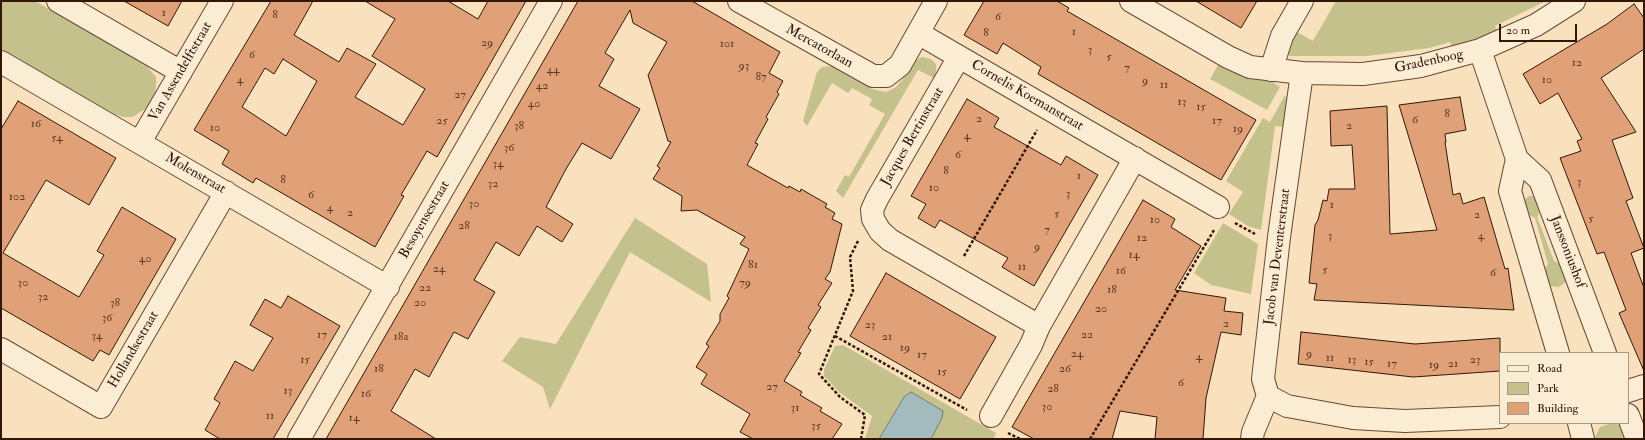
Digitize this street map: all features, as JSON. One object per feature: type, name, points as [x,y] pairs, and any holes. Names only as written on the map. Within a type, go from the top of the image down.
[{"type":"street","points":[[58,1],[181,72]]},
{"type":"street","name":"Van Assendelftstraat","points":[[140,142],[222,1]]},
{"type":"street","name":"Besoyensestraat","points":[[299,439],[388,287],[551,1]]},
{"type":"street","name":"Mercatorlaan","points":[[739,1],[873,76],[886,76],[900,65],[918,33]]},
{"type":"street","points":[[918,33],[936,1]]},
{"type":"street","name":"Gradenboog","points":[[1131,1],[1228,57],[1250,67],[1302,73],[1363,74],[1421,66],[1480,50],[1536,25],[1574,1]]},
{"type":"street","points":[[1271,70],[1282,36],[1302,1]]},
{"type":"street","name":"Cornelis Koemanstraat","points":[[918,33],[1135,158],[1225,214]]},
{"type":"street","points":[[1480,50],[1517,160],[1510,191],[1558,352]]},
{"type":"street","name":"Jacques Bertinstraat","points":[[873,219],[872,210],[877,199],[959,57]]},
{"type":"street","name":"Molenstraat","points":[[1,62],[388,287]]},
{"type":"street","name":"Jacob van Deventerstraat","points":[[1268,396],[1263,379],[1279,238],[1302,73]]},
{"type":"street","points":[[989,420],[1031,345],[1039,326],[1135,158]]},
{"type":"street","name":"Janssoniushof","points":[[1517,160],[1540,180],[1605,352]]},
{"type":"street","name":"Hollandsestraat","points":[[1,348],[101,407],[226,192]]},
{"type":"street","points":[[873,219],[880,231],[890,240],[1039,326]]},
{"type":"street","points":[[1629,391],[1644,386]]},
{"type":"street","points":[[1252,439],[1253,432],[1268,396],[1287,406],[1353,418],[1405,421],[1499,417]]},
{"type":"street","points":[[1629,418],[1637,439]]},
{"type":"street","points":[[1579,424],[1583,439]]},
{"type":"path","points":[[953,276],[1050,109]]},
{"type":"path","points":[[1225,214],[1253,233],[1279,238]]},
{"type":"path","points":[[861,439],[865,415],[840,397],[819,374],[854,291],[850,257],[873,219]]},
{"type":"path","points":[[1090,439],[1215,230]]},
{"type":"path","points":[[835,336],[989,420],[1020,439]]},
{"type":"green space","points":[[1,1],[35,1],[146,65],[156,77],[156,84],[155,93],[145,109],[133,117],[123,117],[114,114],[1,49]]},
{"type":"green space","points":[[1336,1],[1546,1],[1495,26],[1498,33],[1453,49],[1450,42],[1429,48],[1367,56],[1289,56],[1288,47],[1297,32],[1313,41]]},
{"type":"green space","points":[[922,57],[931,59],[936,64],[936,75],[934,78],[918,70],[843,198],[836,191],[845,175],[849,177],[885,114],[869,105],[872,99],[852,88],[848,93],[832,83],[807,126],[803,121],[817,72],[822,67],[832,66],[872,89],[886,92],[895,88],[914,61]]},
{"type":"green space","points":[[1219,63],[1238,74],[1271,81],[1280,87],[1267,110],[1210,79]]},
{"type":"green space","points":[[1285,95],[1288,107],[1284,127],[1275,126],[1261,230],[1248,226],[1229,214],[1243,192],[1226,181],[1263,118],[1270,122]]},
{"type":"green space","points":[[1529,196],[1534,196],[1538,199],[1541,208],[1537,217],[1554,261],[1563,265],[1567,277],[1566,282],[1559,287],[1550,286],[1547,283],[1543,273],[1548,264],[1535,218],[1526,213],[1523,204],[1525,199]]},
{"type":"green space","points":[[635,218],[707,264],[711,302],[630,252],[550,409],[543,387],[502,361],[520,337],[556,344]]},
{"type":"green space","points":[[1223,223],[1258,244],[1251,294],[1211,285],[1194,273]]},
{"type":"green space","points":[[843,345],[996,433],[993,439],[931,439],[942,418],[904,397],[879,439],[865,439],[872,416],[839,392],[824,376],[824,370],[835,346]]},
{"type":"green space","points":[[1609,424],[1620,425],[1626,431],[1629,439],[1594,439],[1600,427]]},
{"type":"water","points":[[911,392],[943,411],[942,418],[931,439],[879,439],[904,397]]},
{"type":"building","points":[[124,1],[182,1],[168,26]]},
{"type":"building","points":[[271,1],[313,1],[294,35],[339,62],[347,48],[376,64],[355,97],[403,125],[425,89],[372,56],[395,19],[365,1],[448,1],[478,19],[488,1],[526,1],[437,157],[427,151],[401,195],[404,196],[375,247],[256,178],[253,183],[222,164],[229,151],[194,130]],"holes":[[[283,59],[317,81],[286,136],[242,107],[265,68],[274,74]]]},
{"type":"building","points":[[578,1],[692,1],[780,52],[769,73],[783,81],[777,92],[779,94],[766,117],[768,119],[755,143],[758,144],[747,165],[788,188],[789,186],[800,192],[801,189],[827,204],[825,207],[835,213],[832,219],[842,224],[830,272],[825,279],[832,283],[818,305],[821,307],[808,328],[811,330],[798,352],[801,353],[784,381],[802,392],[800,395],[822,408],[820,411],[842,424],[832,439],[753,439],[740,432],[750,414],[701,384],[707,374],[696,367],[709,346],[706,344],[720,321],[720,314],[729,298],[727,296],[749,249],[740,244],[745,237],[697,210],[681,211],[682,196],[653,179],[660,168],[657,166],[671,142],[668,141],[648,75],[667,42],[633,23],[630,10],[605,53],[614,59],[599,86],[640,109],[611,159],[582,143],[566,169],[546,207],[573,224],[562,242],[537,226],[519,256],[496,242],[474,280],[495,292],[468,339],[454,332],[429,377],[415,369],[391,411],[436,439],[326,439]]},
{"type":"building","points":[[984,1],[1057,1],[1069,8],[1067,11],[1256,120],[1221,180],[1038,74],[1041,67],[1003,43],[997,54],[964,35]]},
{"type":"building","points":[[1196,1],[1257,1],[1241,28]]},
{"type":"building","points":[[1634,4],[1644,18],[1644,49],[1601,78],[1636,132],[1612,140],[1633,198],[1626,201],[1644,248],[1631,253],[1644,288],[1644,371],[1619,313],[1626,310],[1604,252],[1597,254],[1560,158],[1581,151],[1577,141],[1582,139],[1558,93],[1540,104],[1523,74],[1607,24]]},
{"type":"building","points":[[1460,97],[1466,130],[1445,134],[1453,195],[1460,193],[1463,204],[1484,197],[1505,269],[1508,268],[1514,310],[1314,300],[1317,284],[1309,283],[1315,225],[1318,220],[1323,200],[1327,201],[1329,189],[1355,189],[1352,145],[1331,146],[1330,111],[1387,106],[1390,234],[1437,230],[1399,105]]},
{"type":"building","points":[[967,99],[999,118],[994,127],[1061,165],[1066,156],[1098,175],[1034,286],[1002,267],[1008,258],[940,220],[935,228],[918,218],[926,204],[911,196]]},
{"type":"building","points":[[18,101],[116,158],[89,205],[46,180],[3,253],[79,297],[104,255],[97,251],[122,207],[176,239],[109,355],[100,350],[93,361],[1,308],[1,129]]},
{"type":"building","points":[[1143,200],[1175,219],[1171,227],[1201,246],[1175,290],[1226,298],[1224,311],[1243,313],[1241,335],[1221,332],[1206,398],[1203,439],[1155,439],[1157,417],[1120,411],[1112,439],[1034,439],[1012,427]]},
{"type":"building","points":[[886,273],[996,337],[960,399],[850,336]]},
{"type":"building","points":[[288,296],[340,326],[273,439],[220,439],[205,430],[220,403],[214,399],[235,361],[253,371],[273,338],[250,325],[265,299],[281,308]]},
{"type":"building","points":[[1301,332],[1415,344],[1500,338],[1499,371],[1413,377],[1298,364]]}]
